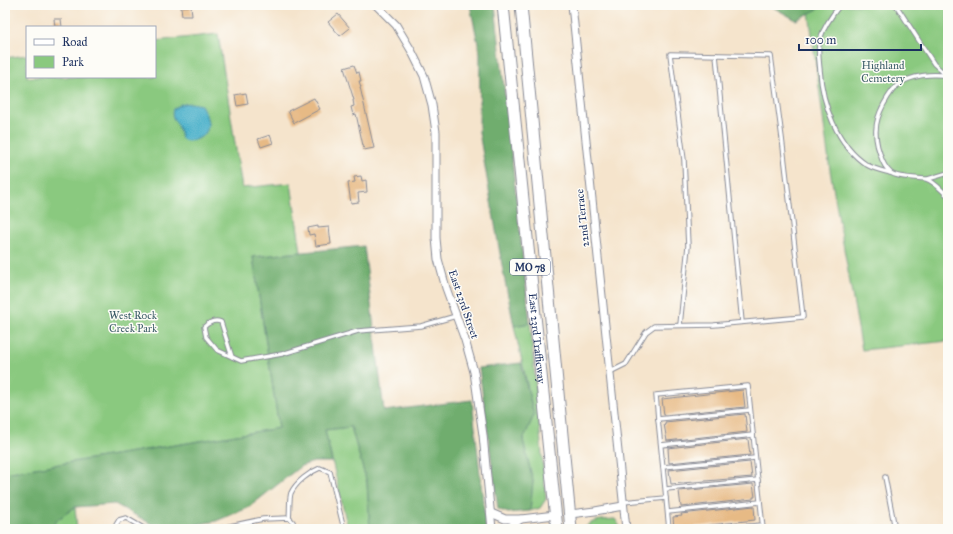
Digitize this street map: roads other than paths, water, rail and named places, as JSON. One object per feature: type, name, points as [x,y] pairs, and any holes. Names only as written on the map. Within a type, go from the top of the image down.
[{"type":"main road","name":"East 23rd Trafficway","points":[[503,5],[557,529]]},
{"type":"main road","name":"East 23rd Trafficway","points":[[521,5],[571,529]]},
{"type":"street","name":"East 23rd Street","points":[[376,5],[396,25],[412,50],[424,76],[432,105],[436,132],[436,238],[438,259],[474,372],[483,435],[492,529]]},
{"type":"street","name":"22nd Terrace","points":[[572,5],[626,529]]},
{"type":"street","points":[[570,514],[595,512],[623,504]]},
{"type":"street","points":[[491,513],[505,518],[521,519],[555,515]]},
{"type":"street","points":[[507,529],[521,519]]},
{"type":"lane","points":[[840,5],[829,20],[819,41],[821,80],[829,115],[836,130],[856,156],[868,165],[891,173],[918,179],[928,179],[948,173]]},
{"type":"lane","points":[[896,5],[934,64],[947,76]]},
{"type":"lane","points":[[609,373],[626,364],[646,332],[654,326],[714,325],[803,317],[772,56],[670,54],[684,160],[688,246],[680,325]]},
{"type":"lane","points":[[716,55],[742,322]]},
{"type":"lane","points":[[891,173],[882,163],[876,144],[875,131],[878,116],[883,105],[898,85],[914,77],[925,75],[947,76]]},
{"type":"lane","points":[[928,179],[948,196]]},
{"type":"lane","points":[[232,357],[221,322],[216,320],[208,322],[204,327],[206,337],[216,350],[241,361],[282,354],[358,331],[422,326],[456,316]]},
{"type":"lane","points":[[669,529],[656,395],[748,386],[763,527],[717,529]]},
{"type":"lane","points":[[658,419],[750,410]]},
{"type":"lane","points":[[661,445],[753,435]]},
{"type":"lane","points":[[663,467],[755,458]]},
{"type":"lane","points":[[294,529],[293,522],[289,518],[291,493],[302,479],[311,471],[320,468],[330,472],[344,529]]},
{"type":"lane","points":[[885,477],[895,529]]},
{"type":"lane","points":[[666,489],[758,480]]},
{"type":"lane","points":[[623,504],[666,498]]},
{"type":"lane","points":[[668,512],[760,502]]},
{"type":"lane","points":[[116,529],[116,525],[119,520],[126,518],[145,529]]},
{"type":"lane","points":[[216,529],[263,519],[289,518]]},
{"type":"water","points":[[191,103],[201,105],[206,114],[208,128],[202,136],[197,139],[187,141],[182,138],[178,126],[173,118],[172,112],[173,109],[181,104]]},
{"type":"park label","name":"Highland Cemetery","points":[[883,71]]},
{"type":"park label","name":"West Rock Creek Park","points":[[133,321]]}]
